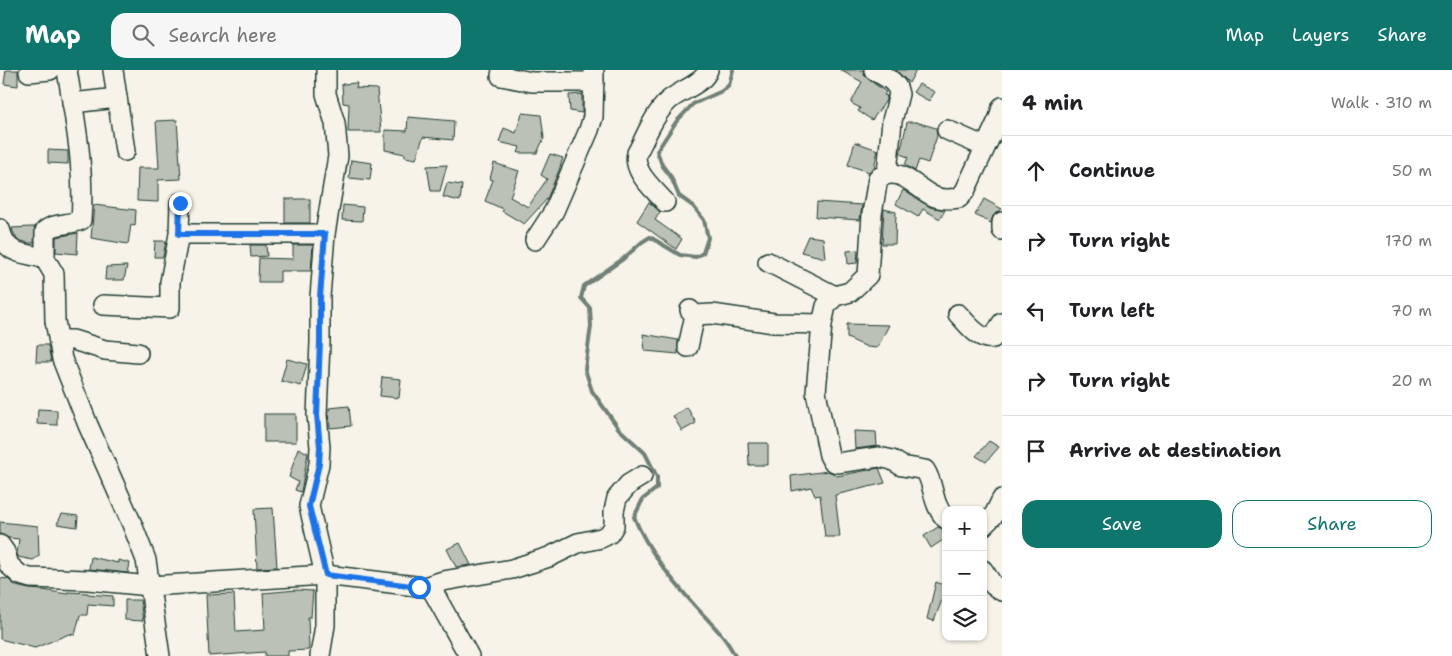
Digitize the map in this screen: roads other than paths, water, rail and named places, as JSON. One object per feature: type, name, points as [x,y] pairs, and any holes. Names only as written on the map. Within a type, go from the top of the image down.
[{"type":"street","points":[[29,72],[50,70]]},
{"type":"street","points":[[67,70],[82,167],[83,198],[81,220],[65,225],[54,225],[45,231],[45,259],[54,274],[55,321],[62,359],[146,560],[160,656]]},
{"type":"street","points":[[113,70],[125,151]]},
{"type":"street","points":[[320,656],[325,625],[326,575],[309,506],[319,464],[320,447],[317,415],[320,297],[325,234],[338,156],[335,123],[326,94],[326,70]]},
{"type":"street","points":[[502,70],[501,76],[532,82],[594,76],[593,117],[589,130],[559,202],[535,240]]},
{"type":"street","points":[[665,202],[640,174],[636,159],[658,113],[678,93],[702,80],[708,70]]},
{"type":"street","points":[[874,70],[892,81],[898,87],[899,94],[892,121],[887,173]]},
{"type":"street","points":[[72,104],[117,98]]},
{"type":"street","points":[[942,514],[932,490],[930,477],[925,470],[902,466],[892,460],[879,457],[837,464],[832,461],[829,455],[816,392],[822,324],[826,306],[835,296],[850,292],[868,275],[872,214],[878,178],[887,173],[896,173],[936,198],[960,198],[1001,115]]},
{"type":"street","points":[[947,130],[985,147]]},
{"type":"street","points":[[103,305],[170,308],[170,282],[179,234],[180,203]]},
{"type":"street","points":[[1002,222],[1002,230]]},
{"type":"street","points":[[179,234],[325,234]]},
{"type":"street","points":[[1,237],[8,248],[45,259]]},
{"type":"street","points":[[768,262],[835,296]]},
{"type":"street","points":[[688,347],[692,312],[774,323],[822,324]]},
{"type":"street","points":[[958,314],[981,337],[987,339],[993,338],[1002,323]]},
{"type":"street","points":[[59,340],[67,339],[105,350],[138,353]]},
{"type":"street","points":[[0,545],[5,552],[9,564],[20,575],[30,578],[88,580],[150,586],[326,575],[419,587],[430,586],[443,581],[512,569],[549,557],[578,543],[601,538],[609,534],[614,526],[614,511],[617,498],[628,484],[642,476]]},
{"type":"street","points":[[987,522],[994,516],[1002,499]]},
{"type":"street","points":[[987,576],[993,585],[1002,591]]},
{"type":"street","points":[[430,586],[469,656]]},
{"type":"waterway","points":[[733,70],[729,85],[722,91],[693,104],[676,122],[657,151],[662,165],[671,177],[679,196],[693,206],[704,220],[708,238],[703,253],[696,257],[680,255],[650,237],[623,259],[584,286],[581,298],[590,308],[591,326],[585,369],[592,391],[619,429],[645,453],[657,477],[657,488],[643,499],[634,517],[646,542],[661,565],[722,636],[735,656]]}]
